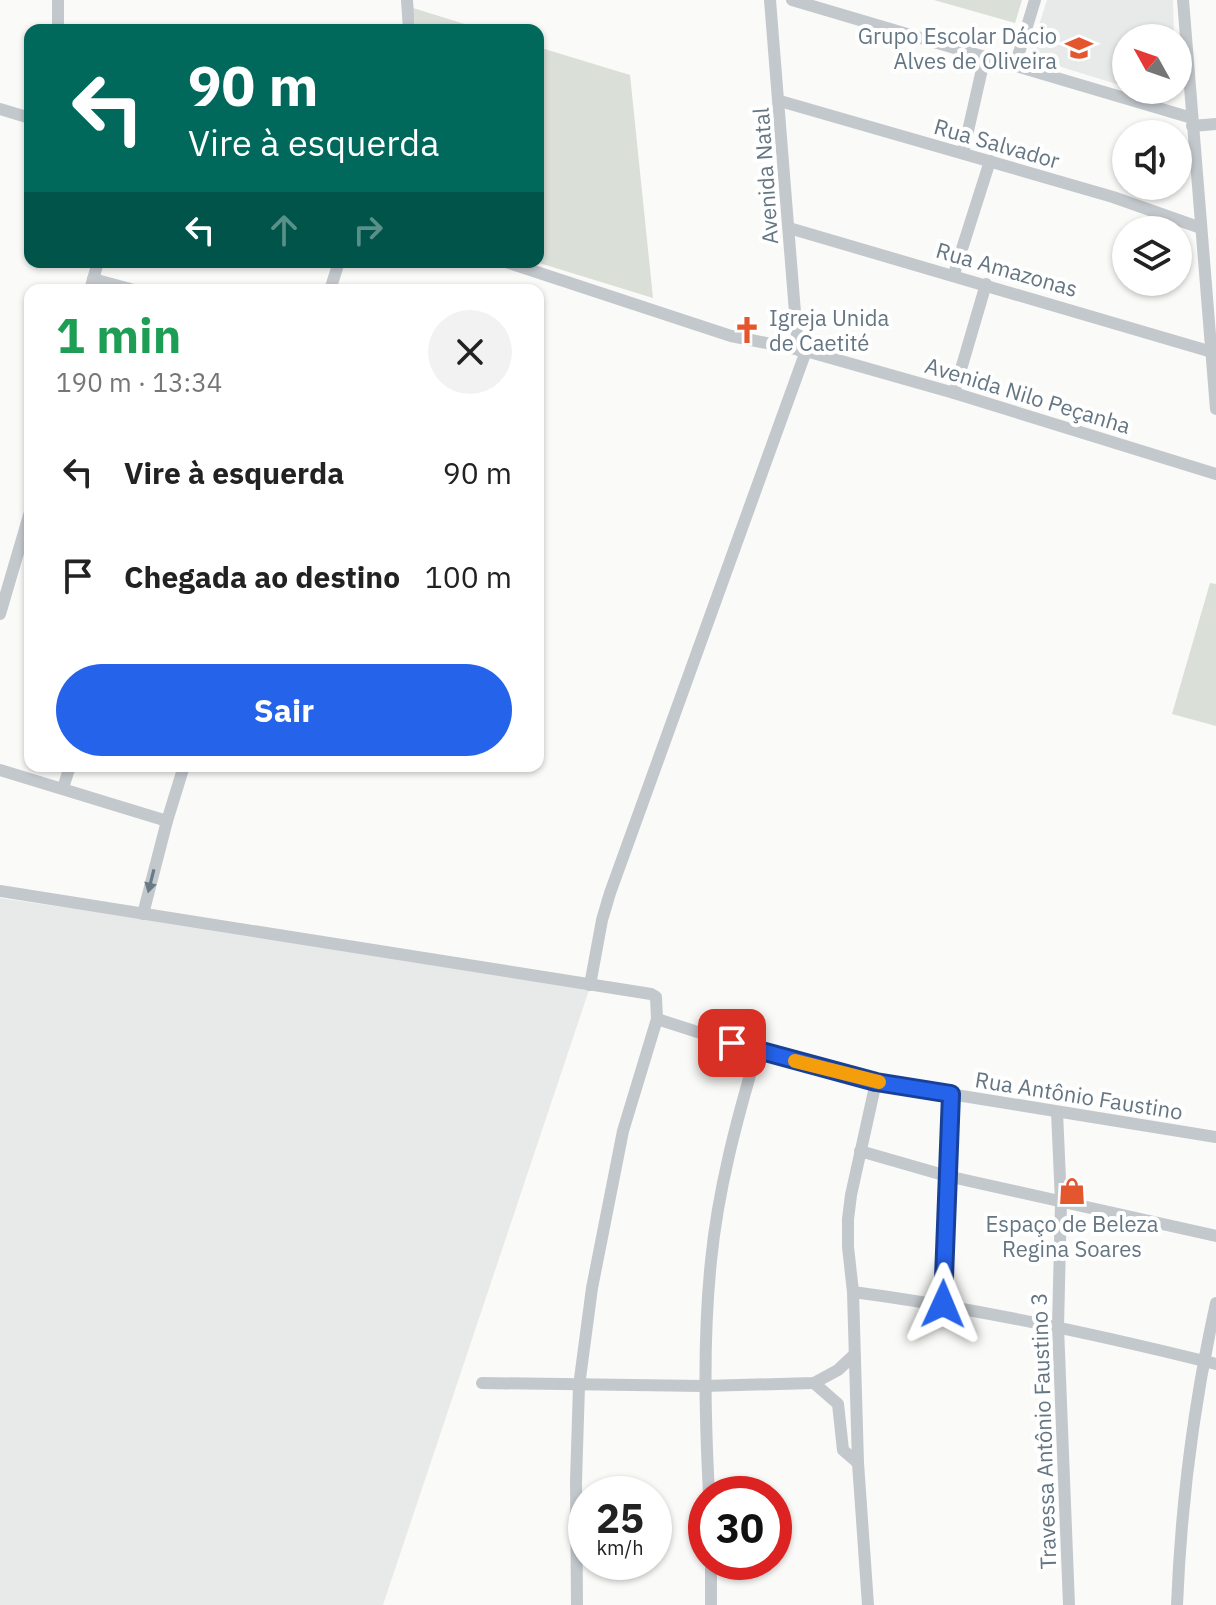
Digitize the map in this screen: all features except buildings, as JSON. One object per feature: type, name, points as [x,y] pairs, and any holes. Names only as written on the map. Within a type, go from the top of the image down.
[{"type":"street","points":[[58,0],[58,24]]},
{"type":"street","points":[[407,0],[409,24]]},
{"type":"street","name":"Avenida Natal","points":[[770,0],[802,351]]},
{"type":"street","points":[[792,0],[840,6],[1186,120]]},
{"type":"street","points":[[1015,66],[1035,0]]},
{"type":"street","points":[[1183,0],[1192,120]]},
{"type":"street","points":[[963,153],[985,56]]},
{"type":"street","name":"Rua Salvador","points":[[780,101],[1113,197],[1201,228]]},
{"type":"street","points":[[0,109],[24,116]]},
{"type":"street","points":[[1216,124],[1192,122],[1216,409]]},
{"type":"street","points":[[954,274],[990,161]]},
{"type":"street","name":"Rua Amazonas","points":[[789,228],[1212,352]]},
{"type":"street","name":"Avenida Nilo Peçanha","points":[[524,268],[731,336],[802,351],[954,393],[1216,474]]},
{"type":"street","points":[[954,393],[986,284]]},
{"type":"street","points":[[590,985],[610,893],[802,351]]},
{"type":"street","points":[[0,614],[24,532]]},
{"type":"street","points":[[0,770],[167,821]]},
{"type":"street","points":[[63,788],[68,772]]},
{"type":"street","points":[[143,914],[182,772]]},
{"type":"street","points":[[0,891],[652,995],[658,1002],[657,1019],[623,1131],[592,1288],[579,1386],[577,1605]]},
{"type":"street","name":"Rua Antônio Faustino","points":[[657,1019],[757,1051],[876,1082],[1216,1137]]},
{"type":"street","points":[[708,1476],[704,1386],[711,1261],[718,1207],[738,1112],[757,1051]]},
{"type":"street","points":[[868,1605],[858,1463],[848,1219],[876,1082]]},
{"type":"street","points":[[943,1304],[951,1094]]},
{"type":"street","name":"Travessa Antônio Faustino 3","points":[[1057,1112],[1061,1202],[1058,1327],[1069,1605]]},
{"type":"street","points":[[860,1151],[947,1176],[1216,1236]]},
{"type":"street","points":[[853,1292],[943,1304],[1210,1362]]},
{"type":"street","points":[[1177,1605],[1191,1443],[1210,1362],[1216,1303]]},
{"type":"street","points":[[482,1383],[579,1386],[814,1383],[838,1370],[854,1355]]},
{"type":"street","points":[[814,1383],[838,1404],[843,1450],[858,1463]]},
{"type":"street","points":[[711,1580],[711,1605]]},
{"type":"shaded area","points":[[934,0],[1022,0],[1015,23]]},
{"type":"shaded area","name":"Grupo Escolar Dácio Alves de Oliveira","points":[[1047,0],[1173,0],[1174,24],[1112,24],[1112,83],[1029,57]]},
{"type":"shaded area","points":[[413,8],[465,24],[415,24]]},
{"type":"shaded area","points":[[544,49],[630,75],[653,298],[544,264]]},
{"type":"shaded area","points":[[1210,583],[1216,584],[1216,726],[1172,714]]},
{"type":"shaded area","points":[[0,898],[591,984],[383,1605],[0,1605]]},
{"type":"slow traffic","points":[[795,1061],[879,1082]]},
{"type":"place","name":"Grupo Escolar Dácio Alves de Oliveira","points":[[1079,48]]},
{"type":"place","name":"Igreja Unida de Caetité","points":[[747,330]]},
{"type":"place","name":"Espaço de Beleza Regina Soares","points":[[1072,1191]]},
{"type":"route","points":[[732,1043],[876,1082],[951,1094],[943,1304]]}]
